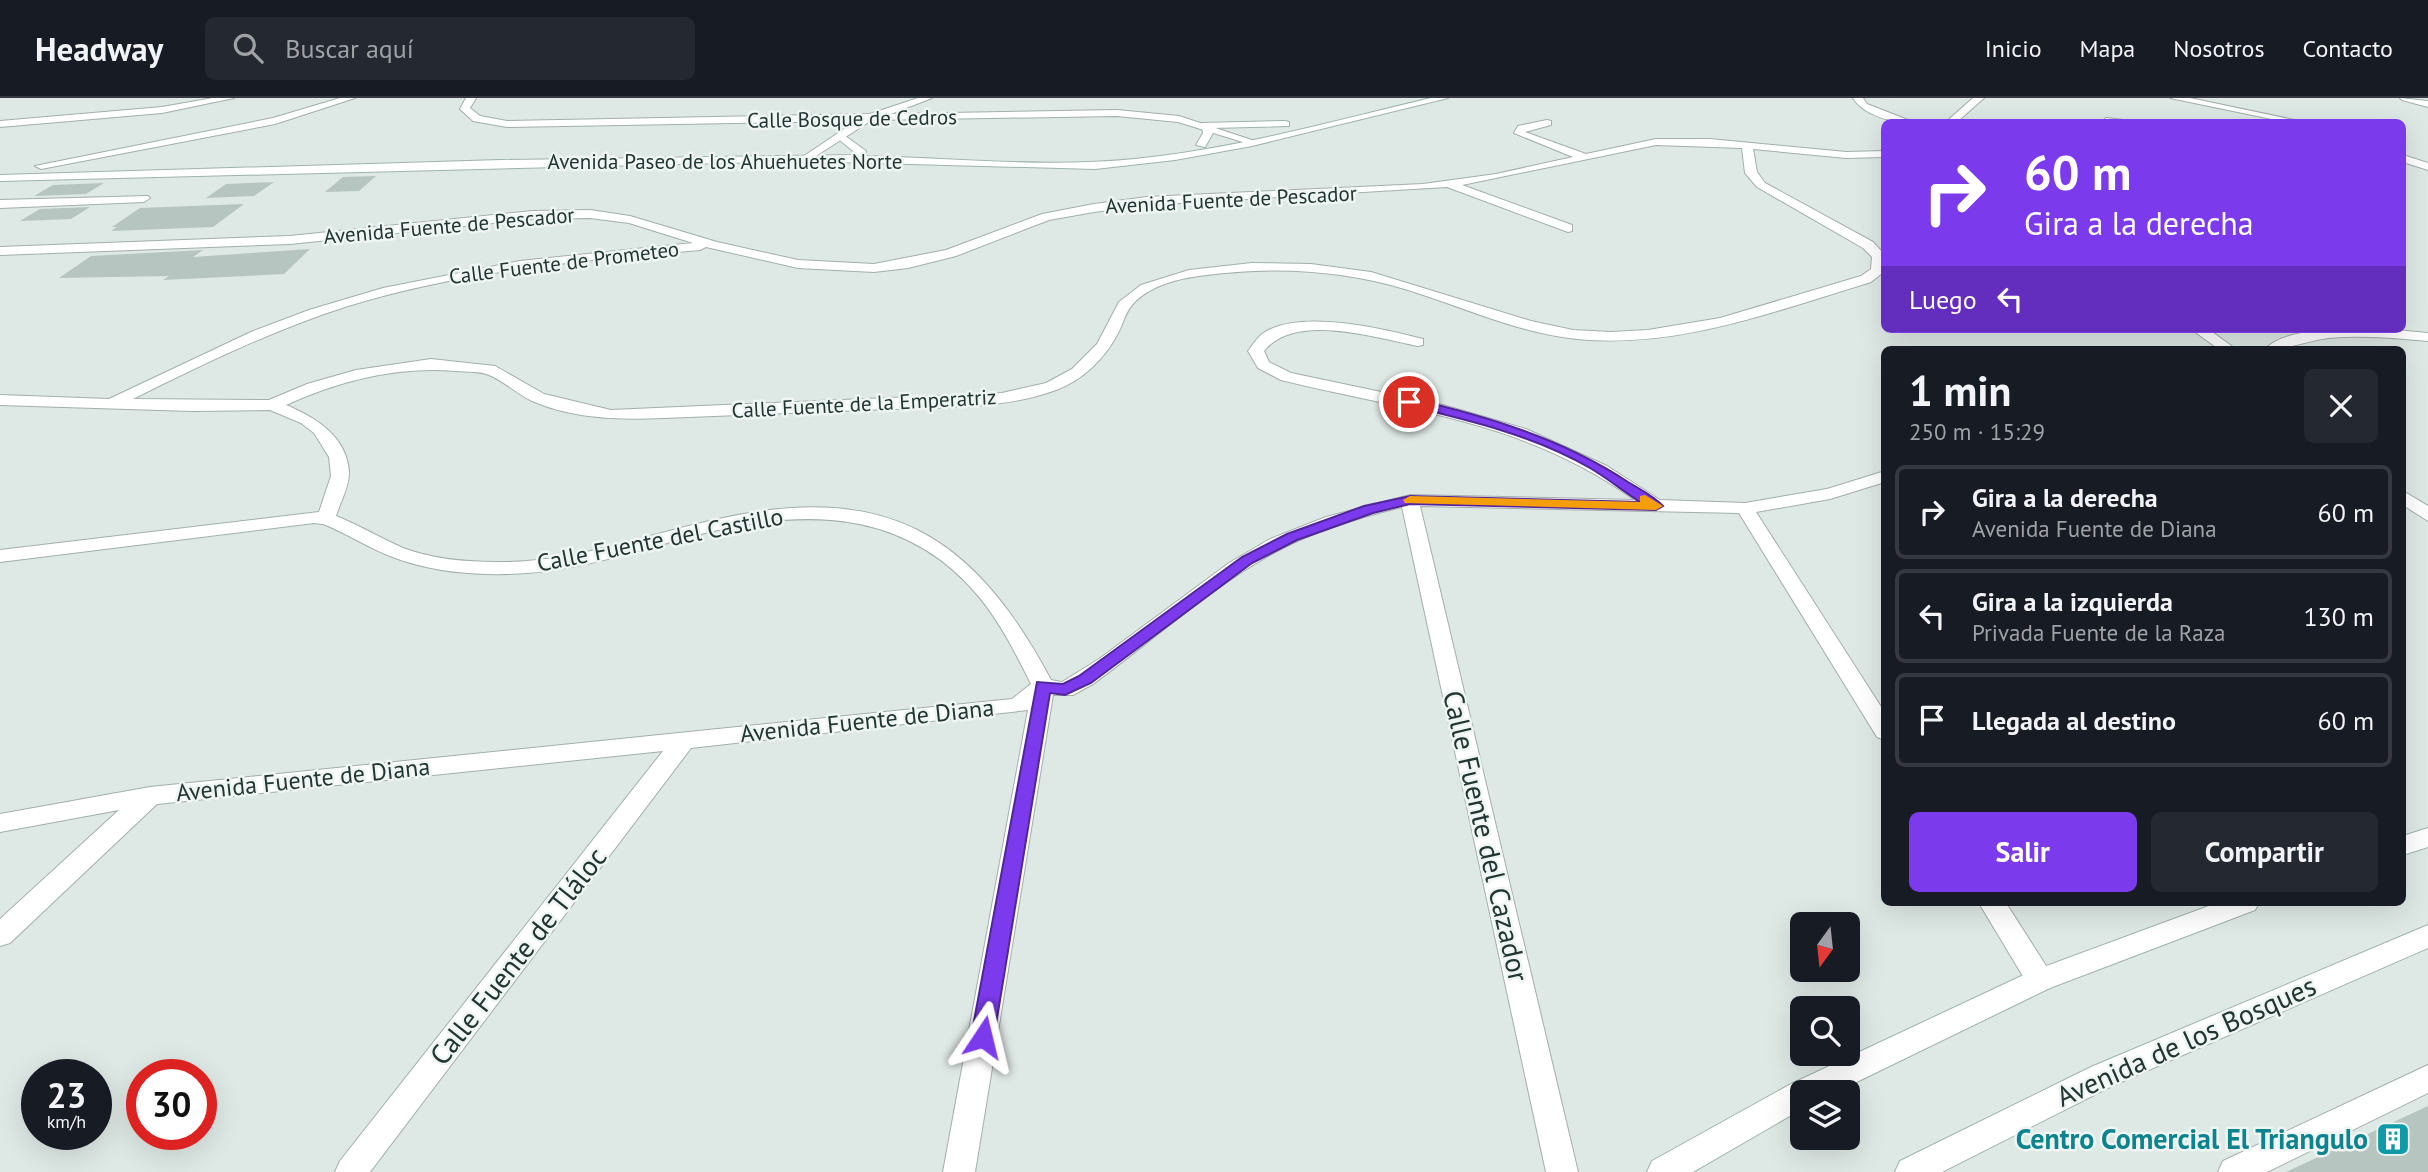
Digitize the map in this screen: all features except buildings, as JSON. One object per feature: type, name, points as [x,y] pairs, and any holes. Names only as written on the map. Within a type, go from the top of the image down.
[{"type":"street","points":[[0,124],[162,110],[229,98]]},
{"type":"street","points":[[41,166],[275,121],[350,98]]},
{"type":"street","name":"Calle Bosque de Cedros","points":[[471,98],[465,109],[470,116],[507,124],[863,120],[1117,113],[1164,117],[1206,125],[1253,142]]},
{"type":"street","points":[[808,158],[863,120],[926,98]]},
{"type":"street","name":"Avenida Paseo de los Ahuehuetes Norte","points":[[0,167],[819,152],[1092,160],[1153,154],[1201,145],[1398,98]]},
{"type":"street","name":"Avenida Paseo de los Ahuehuetes Norte","points":[[0,178],[314,168],[808,158],[1099,165],[1161,159],[1253,142],[1443,98]]},
{"type":"street","points":[[1858,98],[1863,106],[1900,119]]},
{"type":"street","points":[[1954,119],[1979,98]]},
{"type":"street","points":[[2175,98],[2283,119]]},
{"type":"street","points":[[2404,98],[2428,104]]},
{"type":"street","points":[[1546,123],[1522,128],[1519,133],[1586,158]]},
{"type":"street","points":[[1201,145],[1208,133],[1206,125],[1294,124]]},
{"type":"street","points":[[841,136],[852,148],[862,153]]},
{"type":"street","name":"Avenida Fuente de Pescador","points":[[0,251],[290,240],[533,215],[590,214],[630,220],[714,245],[798,264],[874,268],[908,264],[951,253],[1046,217],[1094,208],[1147,201],[1397,190],[1449,184],[1665,141],[1747,145],[1846,155],[1881,154]]},
{"type":"street","name":"Calle Fuente de la Emperatriz","points":[[272,405],[349,376],[431,365],[491,369],[539,398],[611,415],[965,401],[1020,395],[1063,381],[1093,359],[1111,334],[1123,305],[1146,288],[1183,275],[1233,268],[1289,266],[1334,270],[1389,281],[1547,329],[1626,337],[1664,335],[1696,329],[1866,279],[1878,271],[1879,256],[1868,245],[1760,184],[1751,173],[1747,145]]},
{"type":"street","points":[[2406,159],[2428,170]]},
{"type":"street","points":[[2406,174],[2428,170]]},
{"type":"street","points":[[1449,184],[1567,228]]},
{"type":"street","points":[[0,204],[144,198]]},
{"type":"street","name":"Calle Fuente de Prometeo","points":[[115,402],[269,330],[355,300],[438,279],[511,265],[714,245]]},
{"type":"street","points":[[1419,342],[1315,326],[1275,333],[1259,344],[1256,351],[1263,365],[1286,377],[1469,416],[1538,439],[1594,465],[1656,506]]},
{"type":"street","points":[[2204,333],[2224,346]]},
{"type":"street","points":[[2279,346],[2291,340],[2333,333],[2428,337]]},
{"type":"street","points":[[0,400],[191,406],[272,405],[307,420],[320,430],[338,457],[340,476],[326,518],[0,556]]},
{"type":"street","points":[[959,1172],[1043,686],[1065,690],[1085,679],[1206,588],[1261,552],[1329,522],[1410,500],[1745,508],[1830,494],[1881,477]]},
{"type":"street","points":[[2406,498],[2428,515]]},
{"type":"street","name":"Calle Fuente del Cazador","points":[[1410,500],[1562,1172]]},
{"type":"street","points":[[1745,508],[1881,726]]},
{"type":"street","name":"Calle Fuente del Castillo","points":[[326,518],[400,553],[465,566],[513,568],[571,562],[753,517],[811,513],[865,517],[889,523],[929,540],[975,579],[1002,611],[1025,646],[1043,686]]},
{"type":"street","name":"Avenida Fuente de Diana","points":[[0,823],[150,796],[685,739],[991,710],[1018,706],[1043,686]]},
{"type":"street","name":"Calle Fuente de Tláloc","points":[[351,1172],[685,739]]},
{"type":"street","points":[[0,934],[150,796]]},
{"type":"street","points":[[1994,906],[2040,980]]},
{"type":"street","points":[[1831,1080],[2040,980],[2238,906]]},
{"type":"street","name":"Avenida de los Bosques","points":[[1911,1172],[1999,1124],[2112,1071],[2428,936]]},
{"type":"street","points":[[2234,1172],[2428,1078]]},
{"type":"street","points":[[1663,1172],[1790,1101]]},
{"type":"slow traffic","points":[[1410,500],[1656,506],[1645,499]]},
{"type":"place","name":"Centro Comercial El Triangulo","points":[[2393,1139]]},
{"type":"route","points":[[983,1037],[1043,686],[1065,690],[1102,668],[1247,560],[1292,537],[1369,509],[1410,500],[1656,506],[1594,465],[1538,439],[1469,416],[1409,402]]}]
